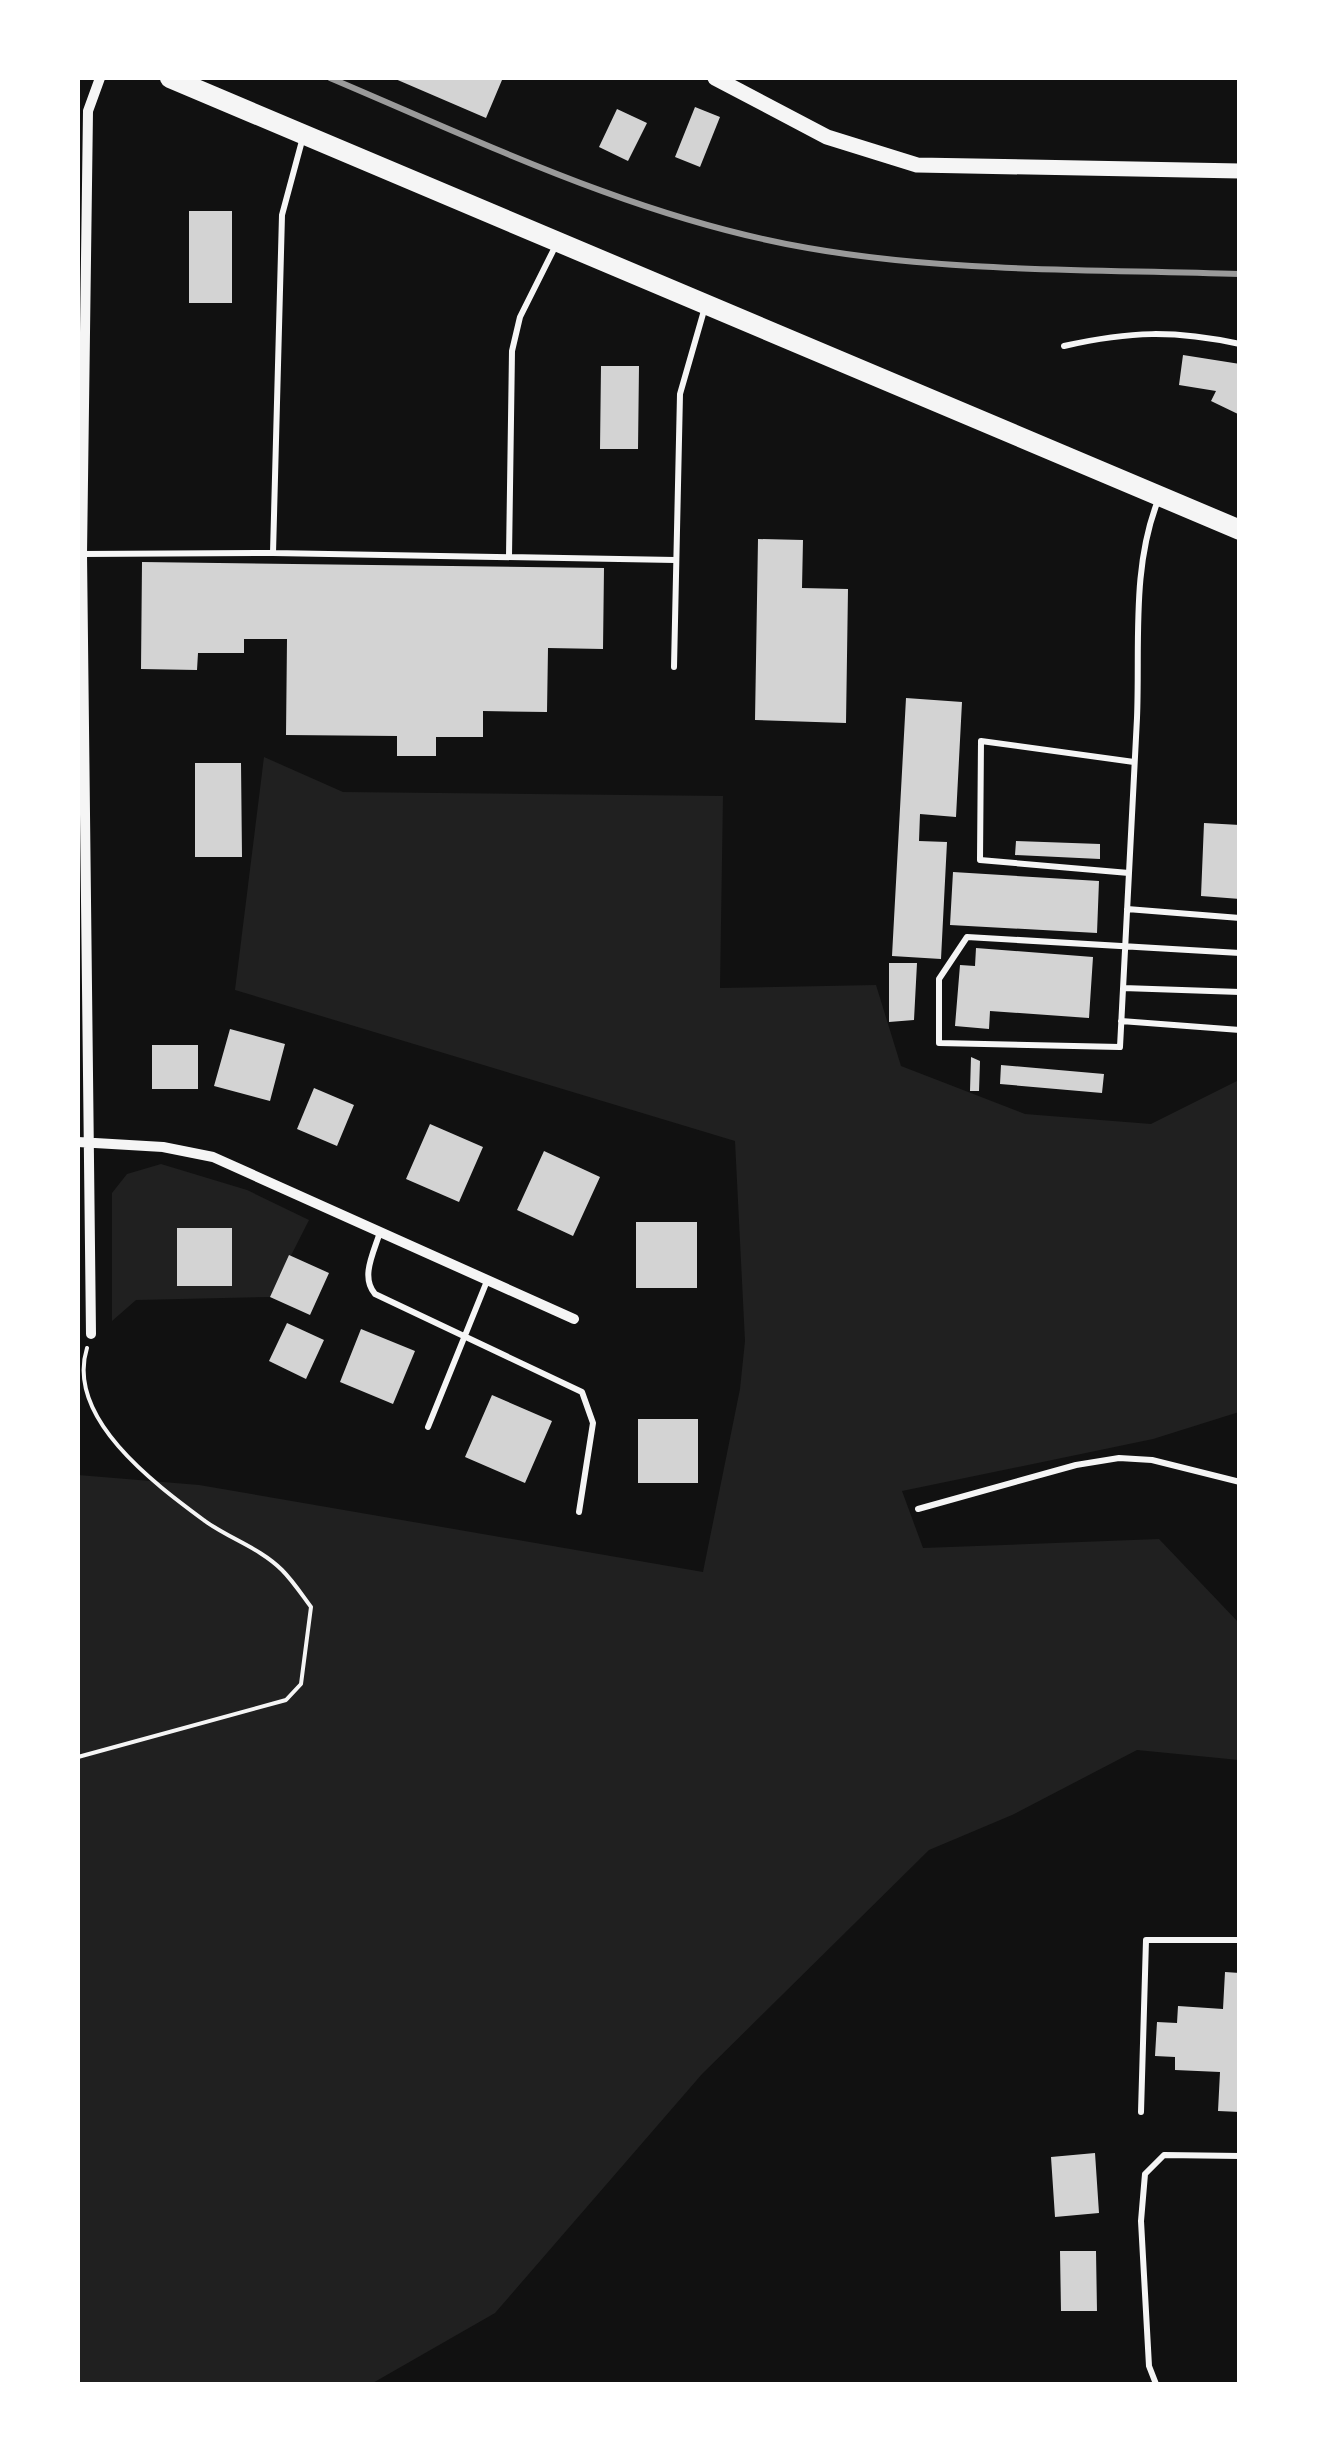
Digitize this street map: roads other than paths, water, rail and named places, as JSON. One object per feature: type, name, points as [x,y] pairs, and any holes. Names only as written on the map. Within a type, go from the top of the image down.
[{"type":"main road","points":[[170,78],[1240,530]]},
{"type":"street","points":[[91,1334],[92,1141],[81,669],[88,111],[100,78]]},
{"type":"street","points":[[715,78],[826,136],[917,164],[1240,171]]},
{"type":"street","points":[[78,1142],[213,1157],[574,1319]]},
{"type":"lane","points":[[273,552],[282,215],[303,136]]},
{"type":"lane","points":[[508,556],[512,351],[520,318],[557,244]]},
{"type":"lane","points":[[674,666],[680,394],[706,306]]},
{"type":"lane","points":[[1064,346],[1105,336],[1179,332],[1240,344]]},
{"type":"lane","points":[[1159,497],[1142,564],[1129,873],[1125,946],[1123,988],[1121,1020],[1120,1047],[939,1043],[938,979],[966,937],[1125,946],[1240,953]]},
{"type":"lane","points":[[82,554],[273,552],[675,560]]},
{"type":"lane","points":[[1129,873],[980,860],[982,741],[1134,762]]},
{"type":"lane","points":[[1127,908],[1240,918]]},
{"type":"lane","points":[[1123,988],[1240,992]]},
{"type":"lane","points":[[1121,1020],[1240,1030]]},
{"type":"lane","points":[[381,1230],[368,1272],[369,1288],[388,1302],[582,1392],[593,1423],[579,1512]]},
{"type":"lane","points":[[428,1427],[487,1281]]},
{"type":"lane","points":[[918,1509],[1076,1465],[1119,1458],[1152,1460],[1240,1482]]},
{"type":"lane","points":[[1141,2112],[1146,1940],[1240,1940]]},
{"type":"lane","points":[[1156,2384],[1148,2366],[1142,2222],[1145,2174],[1164,2155],[1240,2156]]},
{"type":"railway","points":[[330,78],[564,177],[746,235],[808,248],[915,262],[1240,274]]}]
